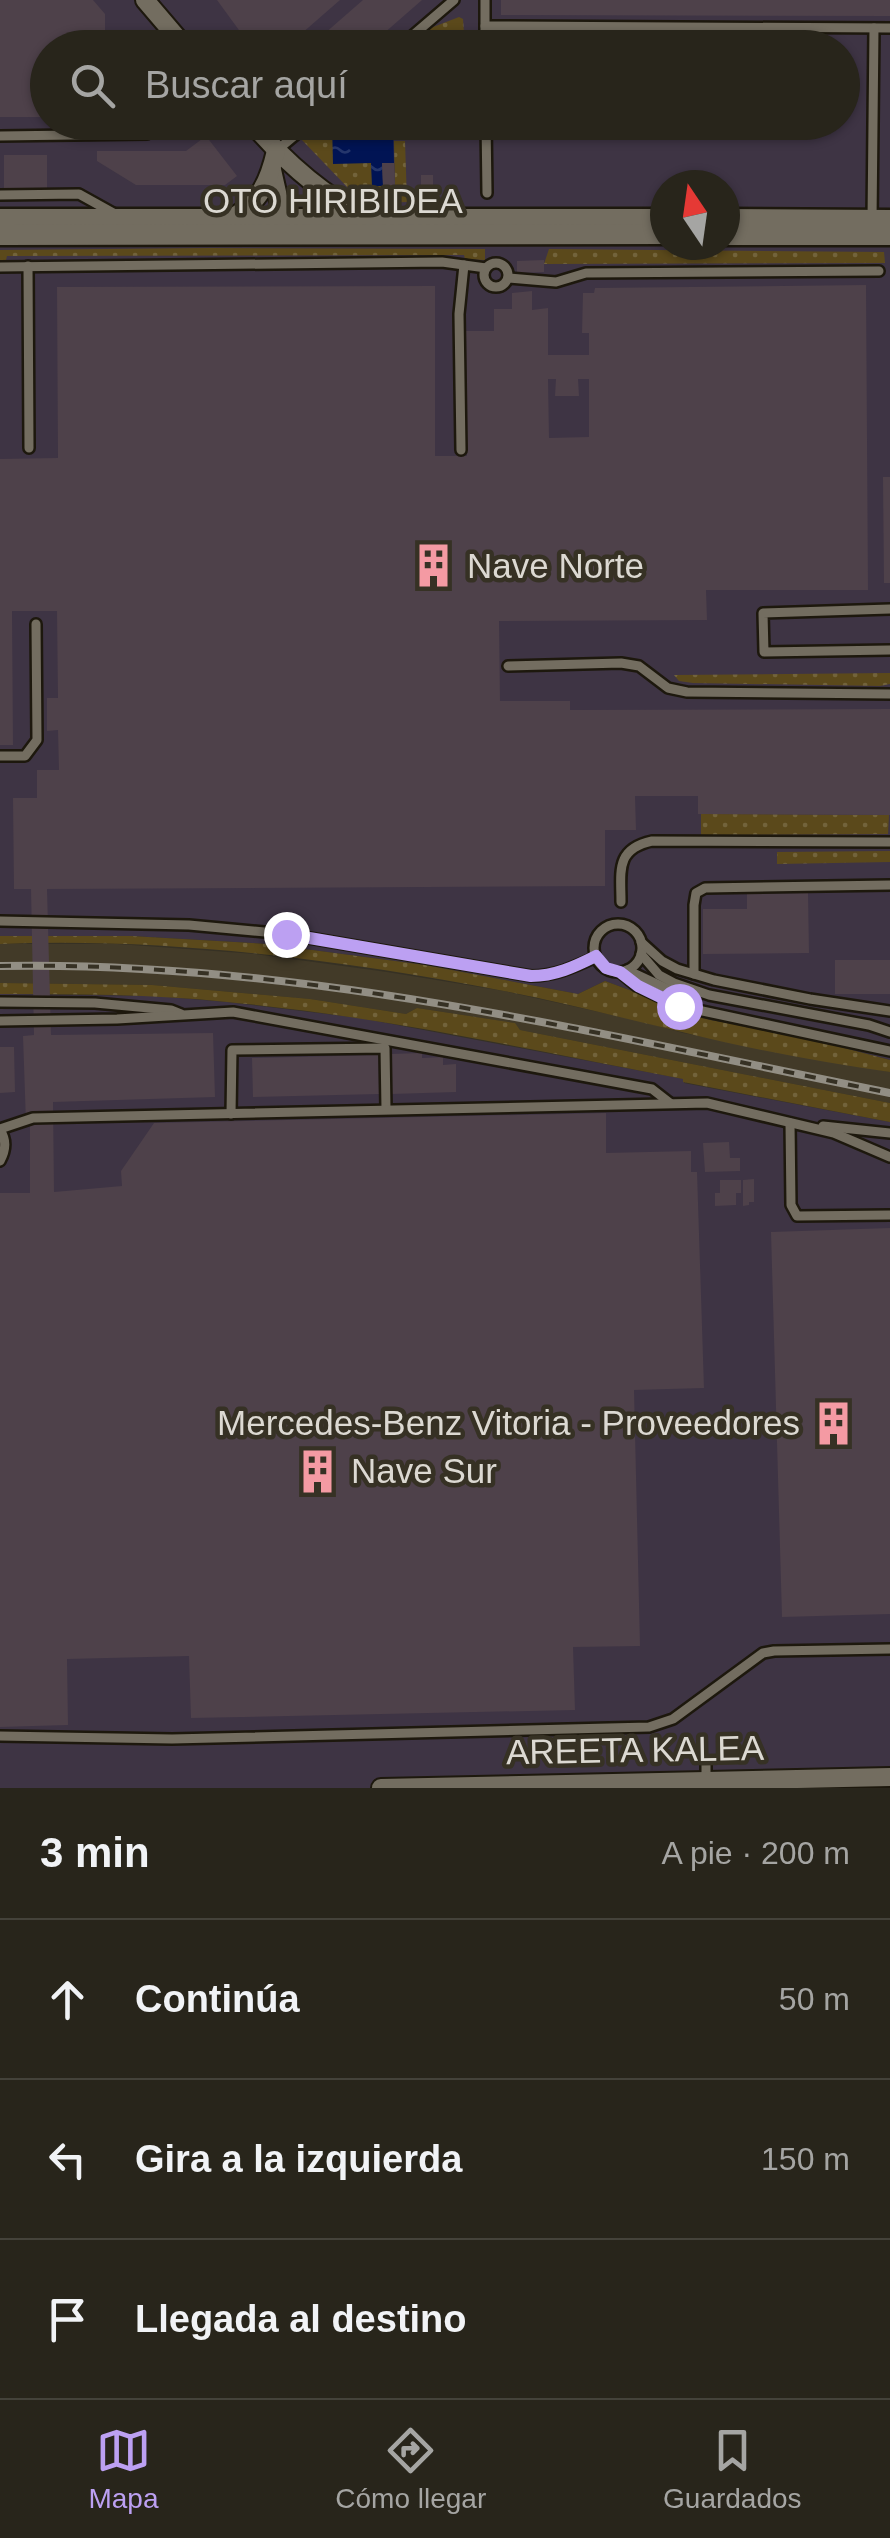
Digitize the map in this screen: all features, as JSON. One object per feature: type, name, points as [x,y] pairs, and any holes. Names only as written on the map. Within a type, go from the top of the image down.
[{"type":"street","points":[[146,0],[171,30]]},
{"type":"street","points":[[262,140],[274,160],[339,204],[368,218]]},
{"type":"street","points":[[274,160],[277,196],[289,226]]},
{"type":"street","points":[[232,218],[249,208],[266,187],[274,160]]},
{"type":"street","points":[[277,196],[294,188],[315,187]]},
{"type":"street","name":"OTO HIRIBIDEA","points":[[0,218],[232,218],[499,243],[650,235]]},
{"type":"street","name":"OTO HIRIBIDEA","points":[[0,234],[289,226],[368,218],[650,219]]},
{"type":"street","points":[[740,220],[881,220]]},
{"type":"street","points":[[740,234],[890,235]]},
{"type":"street","name":"AREETA KALEA","points":[[381,1788],[706,1773],[890,1777]]},
{"type":"lane","points":[[419,30],[454,0]]},
{"type":"lane","points":[[485,0],[485,30]]},
{"type":"lane","points":[[485,26],[890,28]]},
{"type":"lane","points":[[874,28],[881,220]]},
{"type":"lane","points":[[0,136],[30,136]]},
{"type":"lane","points":[[274,160],[293,140]]},
{"type":"lane","points":[[486,140],[487,194]]},
{"type":"lane","points":[[0,195],[78,194],[122,218]]},
{"type":"lane","points":[[498,262],[499,243]]},
{"type":"lane","points":[[0,267],[442,262],[486,268]]},
{"type":"lane","points":[[498,262],[505,265],[508,278],[498,288],[486,282],[484,275],[486,268],[498,262]]},
{"type":"lane","points":[[28,266],[29,448]]},
{"type":"lane","points":[[461,450],[459,314],[464,266]]},
{"type":"lane","points":[[508,278],[556,282],[586,273],[879,272]]},
{"type":"lane","points":[[890,609],[763,613],[764,652],[890,650]]},
{"type":"lane","points":[[0,756],[25,756],[37,740],[36,624]]},
{"type":"lane","points":[[508,666],[621,663],[639,666],[668,688],[687,692],[890,694]]},
{"type":"lane","points":[[621,902],[620,865],[626,854],[642,843],[890,842]]},
{"type":"lane","points":[[694,974],[694,905],[696,893],[705,888],[890,885]]},
{"type":"lane","points":[[0,921],[189,925],[286,934],[531,976],[549,976],[596,956]]},
{"type":"lane","points":[[708,995],[692,996],[606,968],[596,956],[595,941],[612,924],[628,926],[662,961],[677,970],[810,999],[890,1011]]},
{"type":"lane","points":[[623,971],[638,961],[641,942]]},
{"type":"lane","points":[[642,954],[660,975],[674,984],[708,995],[890,1032]]},
{"type":"lane","points":[[623,971],[638,986],[679,1006],[890,1051]]},
{"type":"lane","points":[[0,1002],[95,1003],[171,1010],[182,1015]]},
{"type":"lane","points":[[0,1021],[233,1012],[652,1089],[671,1103]]},
{"type":"lane","points":[[231,1114],[232,1050],[385,1048],[386,1109]]},
{"type":"lane","points":[[0,1161],[5,1142],[0,1129],[33,1118],[707,1102],[834,1133],[890,1156]]},
{"type":"lane","points":[[790,1123],[890,1133]]},
{"type":"lane","points":[[790,1123],[792,1205],[798,1216],[890,1215]]},
{"type":"lane","points":[[0,1736],[192,1739],[649,1727],[672,1718],[763,1653],[890,1649]]},
{"type":"shaded area","points":[[0,0],[890,0],[890,1060],[787,1033],[710,1020],[605,981],[578,994],[425,965],[267,944],[131,936],[0,936]]},
{"type":"shaded area","points":[[459,17],[463,19],[464,30],[428,29]]},
{"type":"shaded area","points":[[302,140],[333,140],[334,163],[371,162],[373,186],[395,185],[394,141],[405,141],[407,202],[376,203],[351,191]]},
{"type":"shaded area","points":[[485,249],[485,260],[465,259],[464,255],[7,256],[0,260],[0,250]]},
{"type":"shaded area","points":[[549,249],[650,250],[650,260],[740,260],[740,251],[884,252],[885,263],[544,264]]},
{"type":"shaded area","points":[[890,673],[890,684],[880,686],[693,683],[679,681],[674,675]]},
{"type":"shaded area","points":[[701,814],[889,815],[888,834],[701,835]]},
{"type":"shaded area","points":[[890,851],[890,862],[777,864],[777,852]]},
{"type":"shaded area","points":[[0,936],[131,936],[267,944],[425,965],[578,994],[605,981],[710,1020],[787,1033],[890,1060],[890,1072],[381,970],[190,948],[0,944]]},
{"type":"shaded area","points":[[0,944],[118,944],[255,954],[504,991],[683,1033],[890,1072],[890,1103],[520,1030],[514,1023],[417,1008],[406,1014],[310,999],[152,985],[0,983]]},
{"type":"shaded area","points":[[0,983],[152,985],[310,999],[406,1014],[417,1008],[515,1023],[520,1030],[890,1103],[890,1122],[513,1046],[342,1016],[171,997],[0,994]]},
{"type":"shaded area","points":[[0,994],[155,996],[360,1018],[890,1122],[890,1788],[0,1788]]},
{"type":"water","points":[[332,140],[393,140],[394,163],[382,163],[383,186],[372,186],[371,163],[333,164]]},
{"type":"building","points":[[0,0],[93,0],[105,14],[105,30],[30,30],[30,117],[0,117]]},
{"type":"building","points":[[217,0],[340,0],[306,30],[239,30]]},
{"type":"building","points":[[363,0],[422,0],[388,30],[329,30]]},
{"type":"building","points":[[501,0],[890,0],[890,16],[501,15]]},
{"type":"building","points":[[201,140],[209,140],[237,176],[225,185],[136,185],[97,161],[97,151],[186,151]]},
{"type":"building","points":[[4,155],[47,155],[47,191],[4,192]]},
{"type":"building","points":[[382,163],[394,163],[395,185],[383,186]]},
{"type":"building","points":[[421,175],[433,175],[433,202],[421,202]]},
{"type":"building","points":[[544,260],[544,272],[517,273],[517,261]]},
{"type":"building","points":[[866,285],[868,590],[706,590],[707,620],[499,621],[500,701],[570,701],[570,710],[890,709],[890,815],[698,814],[698,796],[635,796],[636,830],[605,830],[605,886],[47,889],[51,1035],[213,1033],[215,1097],[53,1102],[54,1192],[122,1186],[121,1171],[154,1123],[606,1113],[606,1153],[691,1151],[691,1172],[697,1172],[704,1388],[634,1390],[640,1646],[573,1647],[575,1710],[191,1718],[189,1656],[67,1659],[68,1725],[0,1727],[0,1193],[30,1193],[30,1124],[26,1123],[23,1036],[34,1035],[31,889],[14,889],[13,798],[37,798],[37,770],[59,770],[58,730],[47,731],[47,698],[58,698],[57,611],[12,611],[13,745],[0,745],[0,459],[58,458],[57,287],[435,286],[435,456],[467,456],[466,331],[494,331],[494,309],[512,309],[512,293],[532,291],[532,310],[548,308],[548,355],[589,355],[589,333],[582,333],[583,293],[594,293],[595,288]],"holes":[[[548,379],[556,379],[555,396],[579,396],[578,379],[589,379],[589,437],[549,438]]]},
{"type":"building","points":[[883,477],[890,477],[890,583],[884,583]]},
{"type":"building","points":[[808,893],[809,953],[703,954],[703,909],[747,909],[747,894]]},
{"type":"building","points":[[835,960],[890,960],[890,994],[835,994]]},
{"type":"building","points":[[0,1047],[14,1047],[15,1092],[0,1093]]},
{"type":"building","points":[[422,1053],[422,1058],[443,1057],[443,1065],[456,1064],[456,1092],[392,1094],[391,1054]]},
{"type":"building","points":[[378,1055],[379,1094],[253,1097],[252,1058]]},
{"type":"building","points":[[729,1142],[730,1158],[740,1158],[740,1171],[705,1172],[703,1143]]},
{"type":"building","points":[[754,1179],[754,1202],[743,1206],[743,1180]]},
{"type":"building","points":[[720,1180],[741,1180],[736,1205],[715,1206]]},
{"type":"building","name":"Mercedes-Benz Vitoria - Proveedores","points":[[890,1228],[890,1614],[782,1617],[771,1232]]},
{"type":"railway","points":[[0,966],[113,967],[337,988],[559,1025],[890,1093]]},
{"type":"place","name":"Nave Norte","points":[[434,566]]},
{"type":"place","name":"Mercedes-Benz Vitoria - Proveedores","points":[[833,1423]]},
{"type":"place","name":"Nave Sur","points":[[318,1471]]},
{"type":"route","points":[[286,934],[531,976],[549,976],[596,956],[606,968],[679,1006]]}]
